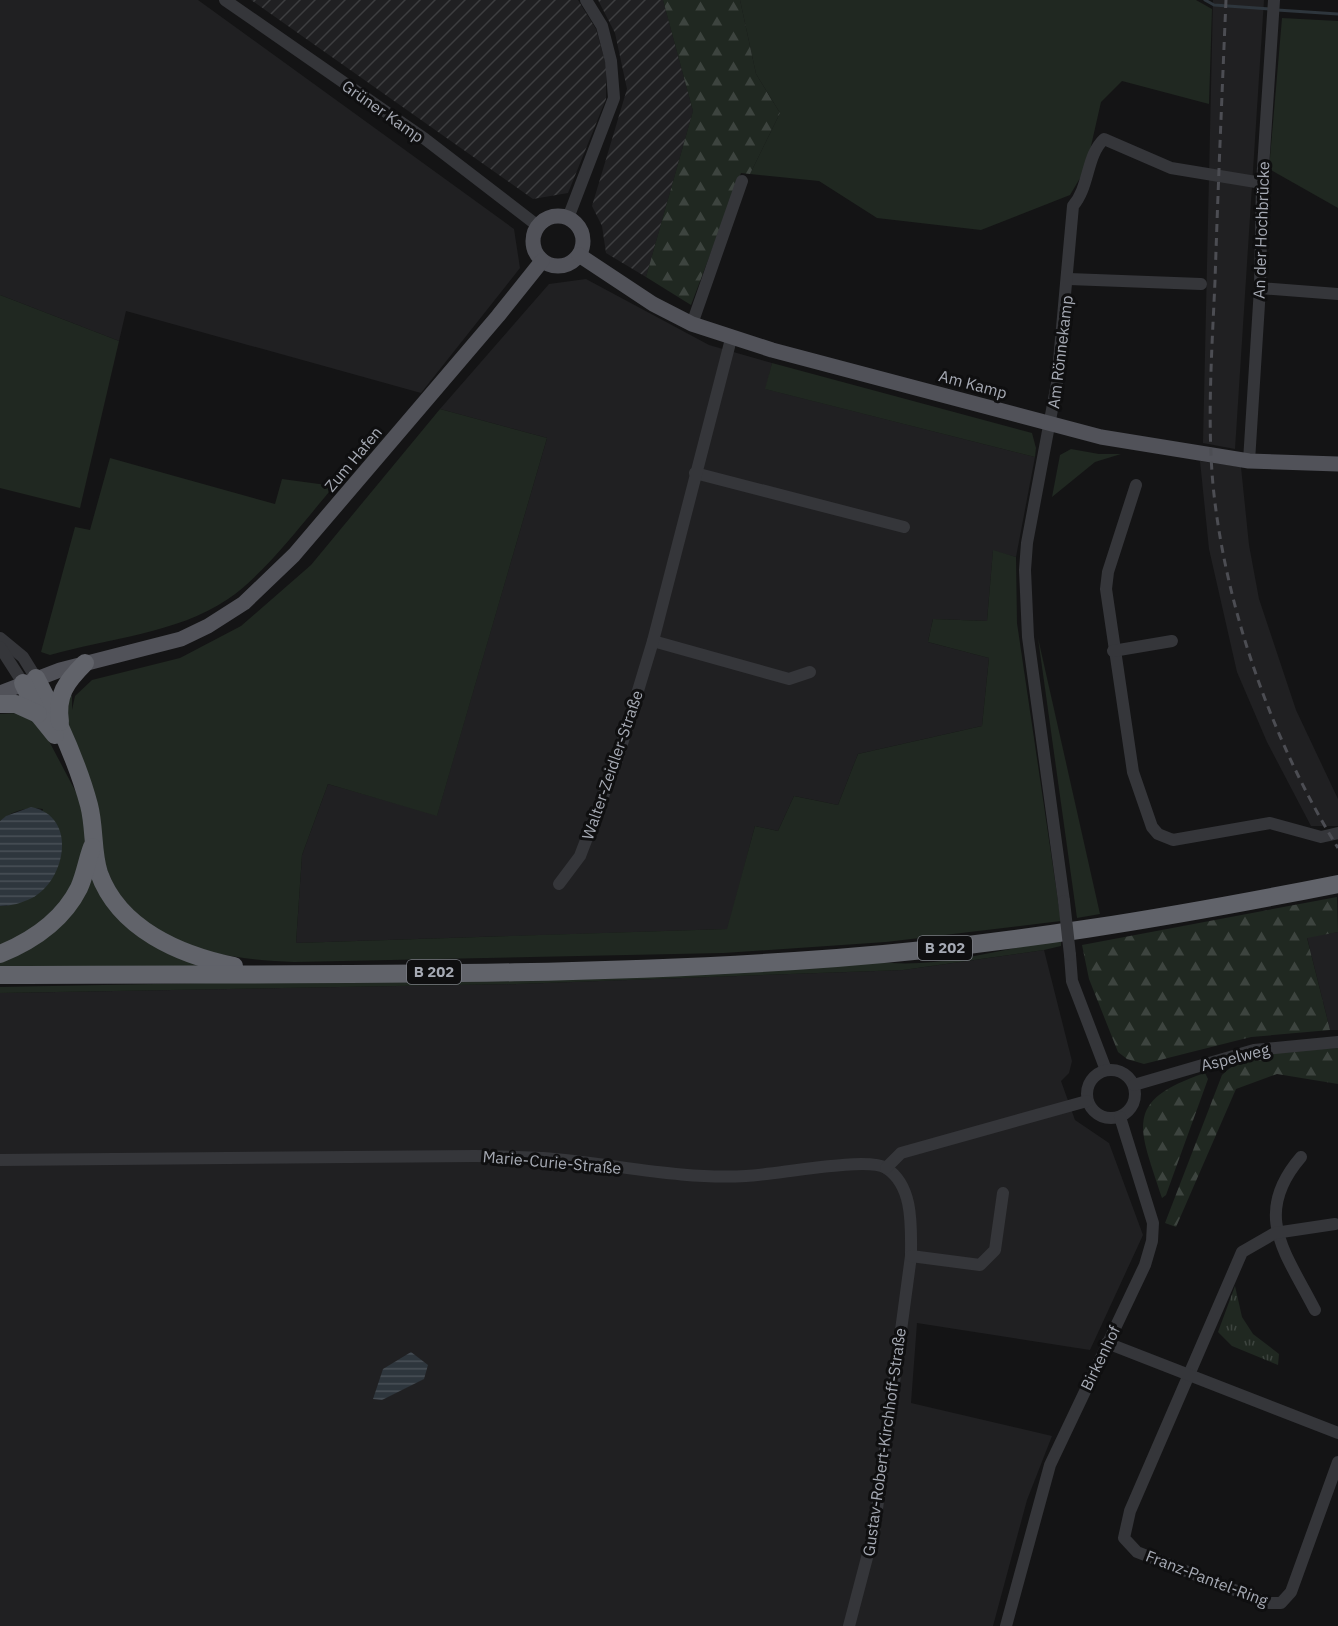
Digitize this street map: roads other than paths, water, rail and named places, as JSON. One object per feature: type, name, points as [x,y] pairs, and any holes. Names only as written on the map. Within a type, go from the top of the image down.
[{"type":"highway","points":[[60,729],[59,697],[68,680],[85,663]]},
{"type":"highway","points":[[29,681],[38,714],[67,749]]},
{"type":"highway","points":[[29,681],[60,729],[89,805],[95,859],[105,887],[122,909],[151,934],[180,951],[205,960],[238,967],[304,973]]},
{"type":"highway","points":[[0,704],[16,704],[38,714]]},
{"type":"highway","points":[[0,954],[31,939],[61,913],[79,887],[94,839]]},
{"type":"highway","name":"B 202","points":[[0,975],[575,970],[838,958],[1051,935],[1186,914],[1338,884]]},
{"type":"main road","points":[[553,216],[568,218],[581,231],[583,239],[579,255],[565,265],[549,265],[542,261],[534,248],[532,239],[537,226],[553,216]]},
{"type":"main road","name":"Am Kamp","points":[[579,255],[653,304],[692,324],[731,339],[1051,426],[1122,441],[1249,461],[1338,464]]},
{"type":"main road","name":"Zum Hafen","points":[[29,681],[85,663],[163,645],[194,633],[231,612],[274,576],[498,316],[542,261]]},
{"type":"main road","points":[[0,693],[29,681]]},
{"type":"street","name":"Grüner Kamp","points":[[225,0],[425,139],[537,226]]},
{"type":"street","points":[[568,218],[614,98],[611,61],[602,26],[586,0]]},
{"type":"street","name":"An der Hochbrücke","points":[[1249,461],[1260,288],[1262,183],[1274,1]]},
{"type":"street","name":"Am Rönnekamp","points":[[1106,1070],[1072,981],[1064,901],[1025,605],[1027,543],[1051,426],[1068,279],[1073,206],[1084,186],[1095,148],[1104,139],[1170,168],[1262,183]]},
{"type":"street","points":[[692,324],[742,181]]},
{"type":"street","name":"Am Rönnekamp","points":[[1068,279],[1201,284]]},
{"type":"street","points":[[1260,288],[1338,294]]},
{"type":"street","name":"Walter-Zeidler-Straße","points":[[559,884],[580,856],[618,758],[653,641],[731,339]]},
{"type":"street","points":[[695,473],[904,527]]},
{"type":"street","points":[[1136,485],[1108,572],[1106,589],[1113,651],[1133,772],[1145,810],[1158,834],[1173,840],[1270,823],[1321,837],[1338,834]]},
{"type":"street","points":[[0,638],[23,657],[29,681]]},
{"type":"street","points":[[653,641],[789,679],[810,672]]},
{"type":"street","points":[[1113,651],[1172,641]]},
{"type":"street","points":[[0,647],[29,681]]},
{"type":"street","name":"Aspelweg","points":[[1134,1085],[1254,1050],[1338,1042]]},
{"type":"street","points":[[1106,1070],[1125,1074],[1134,1085],[1132,1106],[1120,1117],[1102,1117],[1091,1109],[1087,1101],[1087,1086],[1091,1079],[1106,1070]]},
{"type":"street","points":[[886,1168],[901,1153],[1087,1101]]},
{"type":"street","name":"Birkenhof","points":[[1006,1626],[1050,1465],[1145,1265],[1153,1232],[1150,1212],[1120,1117]]},
{"type":"street","name":"Marie-Curie-Straße","points":[[0,1160],[475,1156],[544,1158],[667,1174],[734,1176],[873,1163],[886,1168]]},
{"type":"street","points":[[1301,1157],[1284,1177],[1280,1186],[1275,1233],[1315,1310]]},
{"type":"street","name":"Gustav-Robert-Kirchhoff-Straße","points":[[849,1626],[874,1531],[912,1256],[910,1214],[903,1188],[886,1168]]},
{"type":"street","points":[[912,1256],[980,1264],[995,1250],[1003,1193]]},
{"type":"street","name":"Franz-Pantel-Ring","points":[[1335,1224],[1275,1233],[1242,1252],[1126,1522],[1124,1538],[1137,1552],[1268,1603],[1281,1603],[1291,1592],[1338,1462]]},
{"type":"street","points":[[1107,1343],[1338,1433]]},
{"type":"waterway","points":[[1205,0],[1214,5],[1270,9]]},
{"type":"waterway","points":[[1277,10],[1338,14]]},
{"type":"railway","points":[[1226,0],[1210,409],[1211,460],[1219,532],[1228,579],[1241,626],[1273,719],[1314,807],[1338,848]]}]
